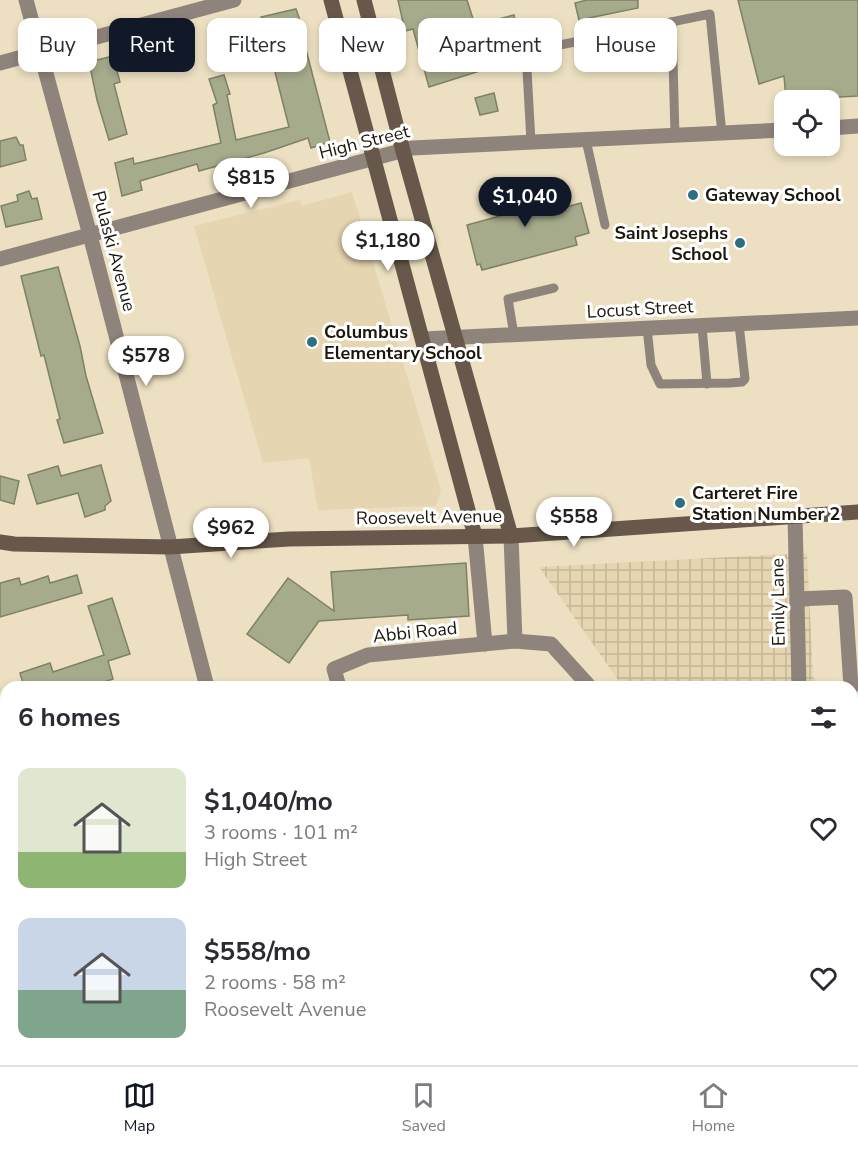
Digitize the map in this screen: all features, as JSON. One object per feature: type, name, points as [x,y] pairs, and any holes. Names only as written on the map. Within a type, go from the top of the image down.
[{"type":"street","name":"Pulaski Avenue","points":[[27,0],[31,18]]},
{"type":"street","points":[[97,37],[234,0]]},
{"type":"street","points":[[331,0],[475,537]]},
{"type":"street","points":[[364,0],[403,151],[511,536],[515,641]]},
{"type":"street","points":[[0,63],[18,58]]},
{"type":"street","name":"Pulaski Avenue","points":[[45,72],[90,235],[205,681]]},
{"type":"street","points":[[840,127],[858,126]]},
{"type":"street","name":"High Street","points":[[0,258],[412,148],[774,131]]},
{"type":"street","name":"Locust Street","points":[[423,339],[858,318]]},
{"type":"street","name":"Roosevelt Avenue","points":[[0,542],[170,547],[289,539],[511,536],[858,512]]},
{"type":"street","name":"Emily Lane","points":[[795,516],[799,681]]},
{"type":"street","name":"Abbi Road","points":[[475,537],[485,644]]},
{"type":"street","points":[[797,599],[845,597],[851,681]]},
{"type":"street","name":"Abbi Road","points":[[337,681],[334,669],[368,655],[515,641],[550,644],[584,681]]},
{"type":"lane","points":[[677,21],[711,14],[722,134]]},
{"type":"lane","points":[[531,142],[526,52],[574,42]]},
{"type":"lane","points":[[673,72],[675,136]]},
{"type":"lane","points":[[586,140],[605,225]]},
{"type":"lane","points":[[514,335],[508,299],[554,288]]},
{"type":"lane","points":[[647,328],[651,364],[660,384],[707,384],[742,382],[745,379],[739,324]]},
{"type":"lane","points":[[702,326],[707,384]]},
{"type":"shaded area","name":"Columbus Elementary School","points":[[352,192],[441,490],[436,506],[318,510],[309,458],[263,463],[194,226],[300,200],[302,206]]},
{"type":"shaded area","points":[[807,553],[813,677],[816,681],[619,681],[539,567]]},
{"type":"building","points":[[398,0],[467,0],[473,18],[418,18],[418,47],[413,29],[406,31],[406,18],[402,18]]},
{"type":"building","points":[[587,0],[638,0],[638,8],[579,18],[575,3]]},
{"type":"building","points":[[738,0],[858,0],[858,96],[840,97],[840,90],[785,90],[784,76],[759,84]]},
{"type":"building","points":[[296,9],[299,18],[261,18]]},
{"type":"building","points":[[307,54],[330,142],[311,148],[308,138],[199,171],[197,164],[140,181],[142,190],[122,196],[115,163],[133,158],[134,164],[221,143],[213,105],[217,103],[209,79],[224,75],[230,94],[227,95],[236,140],[289,127],[275,72],[307,72]]},
{"type":"building","points":[[109,57],[109,72],[117,72],[120,82],[114,84],[127,134],[109,140],[91,72],[97,72],[97,60]]},
{"type":"building","points":[[425,72],[476,72],[429,87]]},
{"type":"building","points":[[494,93],[498,111],[480,115],[475,98]]},
{"type":"building","points":[[16,137],[20,145],[23,145],[26,160],[0,167],[0,141]]},
{"type":"building","points":[[527,180],[535,207],[564,199],[566,207],[581,203],[589,233],[575,237],[577,245],[482,270],[480,264],[477,265],[467,225],[500,216],[492,189]]},
{"type":"building","points":[[29,191],[32,199],[37,198],[42,219],[6,227],[1,206],[18,201],[17,195]]},
{"type":"building","points":[[58,267],[103,433],[64,443],[44,355],[41,356],[21,276]]},
{"type":"building","points":[[101,465],[111,501],[105,506],[105,510],[85,517],[78,493],[37,504],[28,475],[58,466],[61,476]]},
{"type":"building","points":[[0,476],[19,481],[14,504],[0,500]]},
{"type":"building","points":[[466,563],[469,616],[408,620],[408,615],[319,621],[289,663],[247,634],[288,578],[334,611],[331,572]]},
{"type":"building","points":[[77,575],[82,593],[0,617],[0,583],[19,578],[21,585],[48,576],[50,583]]},
{"type":"building","points":[[112,598],[130,654],[108,661],[113,679],[107,681],[22,681],[20,673],[50,663],[53,672],[104,655],[88,606]]},
{"type":"place","name":"Gateway School","points":[[693,195]]},
{"type":"place","name":"Saint Josephs School","points":[[740,243]]},
{"type":"place","name":"Columbus Elementary School","points":[[312,342]]},
{"type":"place","name":"Carteret Fire Station Number 2","points":[[680,503]]}]
